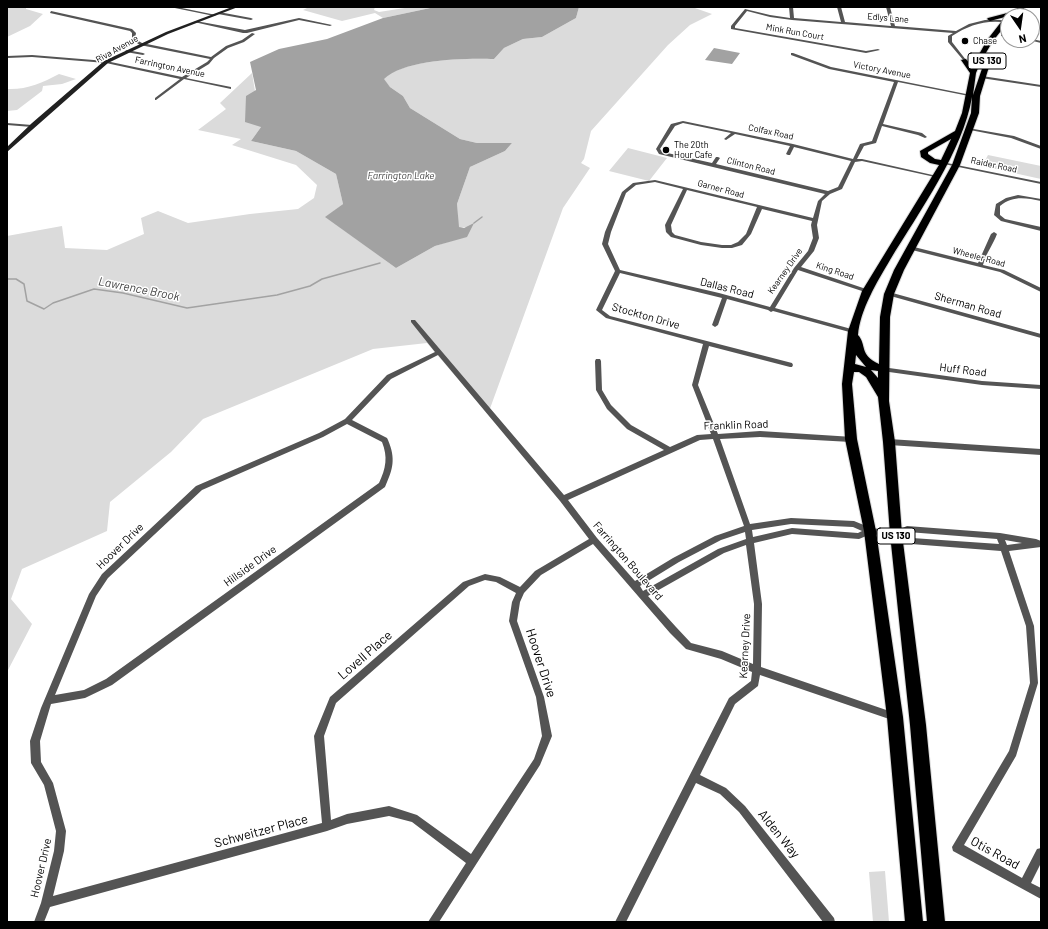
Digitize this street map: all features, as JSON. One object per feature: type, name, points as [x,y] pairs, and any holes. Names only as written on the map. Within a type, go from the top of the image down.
[{"type":"highway","points":[[990,19],[1000,18]]},
{"type":"highway","name":"US 130","points":[[936,922],[918,725],[896,534],[889,442],[883,401],[882,369],[885,317],[889,294],[899,270],[956,165],[975,113],[973,96],[974,73],[990,40],[1000,28]]},
{"type":"highway","name":"US 130","points":[[914,922],[895,717],[870,531],[851,439],[847,384],[848,368],[853,331],[867,291],[944,163],[959,132],[993,50],[1000,41]]},
{"type":"highway","points":[[964,60],[978,62]]},
{"type":"highway","points":[[964,60],[974,73]]},
{"type":"highway","points":[[944,163],[928,158],[924,155],[924,151],[959,132]]},
{"type":"highway","points":[[853,331],[860,356],[869,364],[882,369]]},
{"type":"highway","points":[[848,368],[863,369],[871,375],[883,401]]},
{"type":"street","points":[[172,7],[214,15]]},
{"type":"street","name":"Riva Avenue","points":[[7,150],[32,126],[106,62],[141,44],[236,7]]},
{"type":"street","points":[[791,7],[792,19]]},
{"type":"street","points":[[839,7],[843,22]]},
{"type":"street","points":[[888,7],[893,27]]},
{"type":"street","name":"Edlys Lane","points":[[746,10],[770,16],[792,19],[957,32]]},
{"type":"street","name":"Mink Run Court","points":[[746,10],[733,26],[733,29],[866,52],[878,50]]},
{"type":"street","points":[[51,12],[131,30],[134,33],[133,40],[141,44],[212,58]]},
{"type":"street","points":[[219,13],[251,19]]},
{"type":"street","points":[[964,60],[949,39],[950,36],[990,19],[1000,18]]},
{"type":"street","points":[[243,32],[299,19],[330,25]]},
{"type":"street","points":[[156,99],[183,78],[208,63],[212,58],[227,47],[243,41],[253,34],[196,22]]},
{"type":"street","points":[[128,51],[143,54]]},
{"type":"street","name":"Victory Avenue","points":[[792,54],[830,68],[973,96]]},
{"type":"street","name":"Farrington Avenue","points":[[7,57],[32,56],[106,62],[230,88]]},
{"type":"street","points":[[982,77],[1041,86]]},
{"type":"street","name":"Kearney Drive","points":[[771,310],[811,250],[816,238],[814,225],[820,201],[828,193],[840,188],[862,145],[874,142],[896,80]]},
{"type":"street","name":"Colfax Road","points":[[663,141],[673,126],[683,122],[793,145],[855,161],[859,164],[934,178]]},
{"type":"street","points":[[7,124],[32,126]]},
{"type":"street","points":[[881,125],[920,134],[926,137]]},
{"type":"street","points":[[970,129],[1012,137],[1041,148]]},
{"type":"street","points":[[726,139],[735,132]]},
{"type":"street","name":"Clinton Road","points":[[663,141],[658,149],[661,153],[828,193]]},
{"type":"street","points":[[788,154],[793,145]]},
{"type":"street","points":[[713,165],[718,158]]},
{"type":"street","name":"Raider Road","points":[[944,163],[1041,183]]},
{"type":"street","name":"Garner Road","points":[[618,271],[605,244],[608,232],[624,192],[635,184],[646,181],[655,181],[686,188],[815,220]]},
{"type":"street","points":[[686,188],[668,225],[669,232],[673,236],[722,248],[740,244],[746,239],[760,207]]},
{"type":"street","points":[[1041,200],[1012,196],[1005,199],[998,205],[997,215],[1003,220],[1041,229]]},
{"type":"street","points":[[980,265],[983,253],[993,239],[994,234]]},
{"type":"street","name":"Wheeler Road","points":[[910,248],[1002,271],[1040,287]]},
{"type":"street","name":"King Road","points":[[798,268],[867,291]]},
{"type":"street","name":"Dallas Road","points":[[618,271],[725,297],[853,331]]},
{"type":"street","name":"Stockton Drive","points":[[618,271],[599,310],[602,314],[608,317],[706,344],[790,365]]},
{"type":"street","name":"Sherman Road","points":[[889,294],[1041,336]]},
{"type":"street","points":[[715,325],[725,297]]},
{"type":"street","name":"Farrington Boulevard","points":[[413,320],[563,499],[594,540],[673,630],[689,646],[722,655],[758,670],[895,717]]},
{"type":"street","name":"Kearney Drive","points":[[620,922],[732,701],[755,683],[758,670],[758,604],[748,541],[748,528],[695,385],[706,344]]},
{"type":"street","name":"Hoover Drive","points":[[39,922],[46,903],[59,851],[62,830],[48,783],[36,763],[35,741],[45,708],[50,700],[93,594],[105,576],[199,488],[321,435],[347,421],[389,377],[440,352]]},
{"type":"street","points":[[598,361],[599,390],[609,408],[629,427],[670,450]]},
{"type":"street","name":"Huff Road","points":[[882,369],[982,383],[1041,387]]},
{"type":"street","name":"Hillside Drive","points":[[50,700],[85,694],[109,682],[382,485],[390,468],[390,453],[385,440],[347,421]]},
{"type":"street","name":"Franklin Road","points":[[563,499],[699,437],[760,434],[851,439]]},
{"type":"street","points":[[889,442],[1041,452]]},
{"type":"street","points":[[635,585],[676,560],[718,538],[748,528],[791,521],[854,524],[870,531],[896,534],[911,542],[1005,548],[1041,544]]},
{"type":"street","points":[[896,534],[907,529],[1000,536],[1041,544]]},
{"type":"street","points":[[643,595],[721,551],[748,541],[792,531],[859,536],[870,531]]},
{"type":"street","points":[[1000,536],[1005,548]]},
{"type":"street","name":"Hoover Drive","points":[[433,922],[537,762],[547,736],[540,697],[513,620],[516,602],[521,591],[538,573],[594,540]]},
{"type":"street","name":"Otis Road","points":[[1005,548],[1030,626],[1034,683],[1013,753],[957,847],[1041,894]]},
{"type":"street","name":"Lovell Place","points":[[327,826],[319,736],[333,700],[466,584],[485,577],[497,578],[521,591]]},
{"type":"street","name":"Alden Way","points":[[694,777],[723,791],[742,809],[830,922]]},
{"type":"street","name":"Schweitzer Place","points":[[46,903],[327,826],[347,819],[390,811],[414,818],[472,861]]},
{"type":"street","points":[[1024,885],[1041,854]]},
{"type":"shaded area","points":[[7,7],[26,7],[26,9],[43,14],[30,26],[7,37]]},
{"type":"shaded area","points":[[309,7],[375,7],[374,10],[379,12],[411,7],[435,7],[383,18],[375,13],[342,21],[303,10]]},
{"type":"shaded area","points":[[579,7],[692,7],[712,14],[690,25],[668,45],[591,131],[584,159],[581,163],[590,168],[563,208],[488,414],[427,343],[373,349],[203,419],[171,452],[110,502],[107,531],[22,569],[11,599],[32,624],[7,672],[7,236],[62,226],[65,248],[107,250],[144,234],[141,218],[158,211],[188,223],[298,209],[314,198],[317,185],[296,165],[232,145],[241,139],[198,130],[226,109],[220,103],[252,73],[261,127],[251,141],[296,151],[336,174],[343,204],[326,217],[396,268],[435,246],[467,236],[466,227],[460,228],[458,226],[457,204],[470,167],[505,151],[512,143],[477,143],[460,139],[410,108],[403,96],[390,87],[383,79],[393,72],[405,67],[436,61],[494,59],[504,48],[523,39],[542,37],[576,18]]},
{"type":"shaded area","points":[[59,74],[76,79],[62,84],[43,86],[42,91],[17,110],[7,111],[7,89],[34,85]]},
{"type":"shaded area","points":[[628,148],[667,158],[649,181],[609,171]]},
{"type":"shaded area","points":[[988,155],[1041,166],[1041,179],[982,166]]},
{"type":"shaded area","points":[[885,871],[889,922],[873,922],[869,872]]},
{"type":"water","name":"Farrington Lake","points":[[435,7],[579,7],[576,18],[542,37],[523,39],[504,48],[494,59],[436,61],[406,67],[394,72],[384,79],[390,87],[403,96],[410,108],[460,139],[477,143],[512,143],[505,151],[470,167],[457,204],[459,227],[464,228],[474,223],[467,237],[435,246],[396,268],[325,217],[343,204],[336,174],[296,151],[251,141],[261,127],[245,122],[246,96],[256,90],[250,62],[279,49],[327,39],[383,18]]},
{"type":"water","points":[[714,48],[740,53],[732,64],[705,60]]},
{"type":"waterway","points":[[474,223],[482,217]]},
{"type":"waterway","name":"Lawrence Brook","points":[[7,279],[16,279],[24,284],[27,301],[44,309],[53,303],[94,289],[123,293],[187,308],[277,295],[310,286],[322,279],[380,263]]},
{"type":"place","name":"Chase","points":[[965,41]]},
{"type":"place","name":"The 20th Hour Cafe","points":[[666,150]]}]
